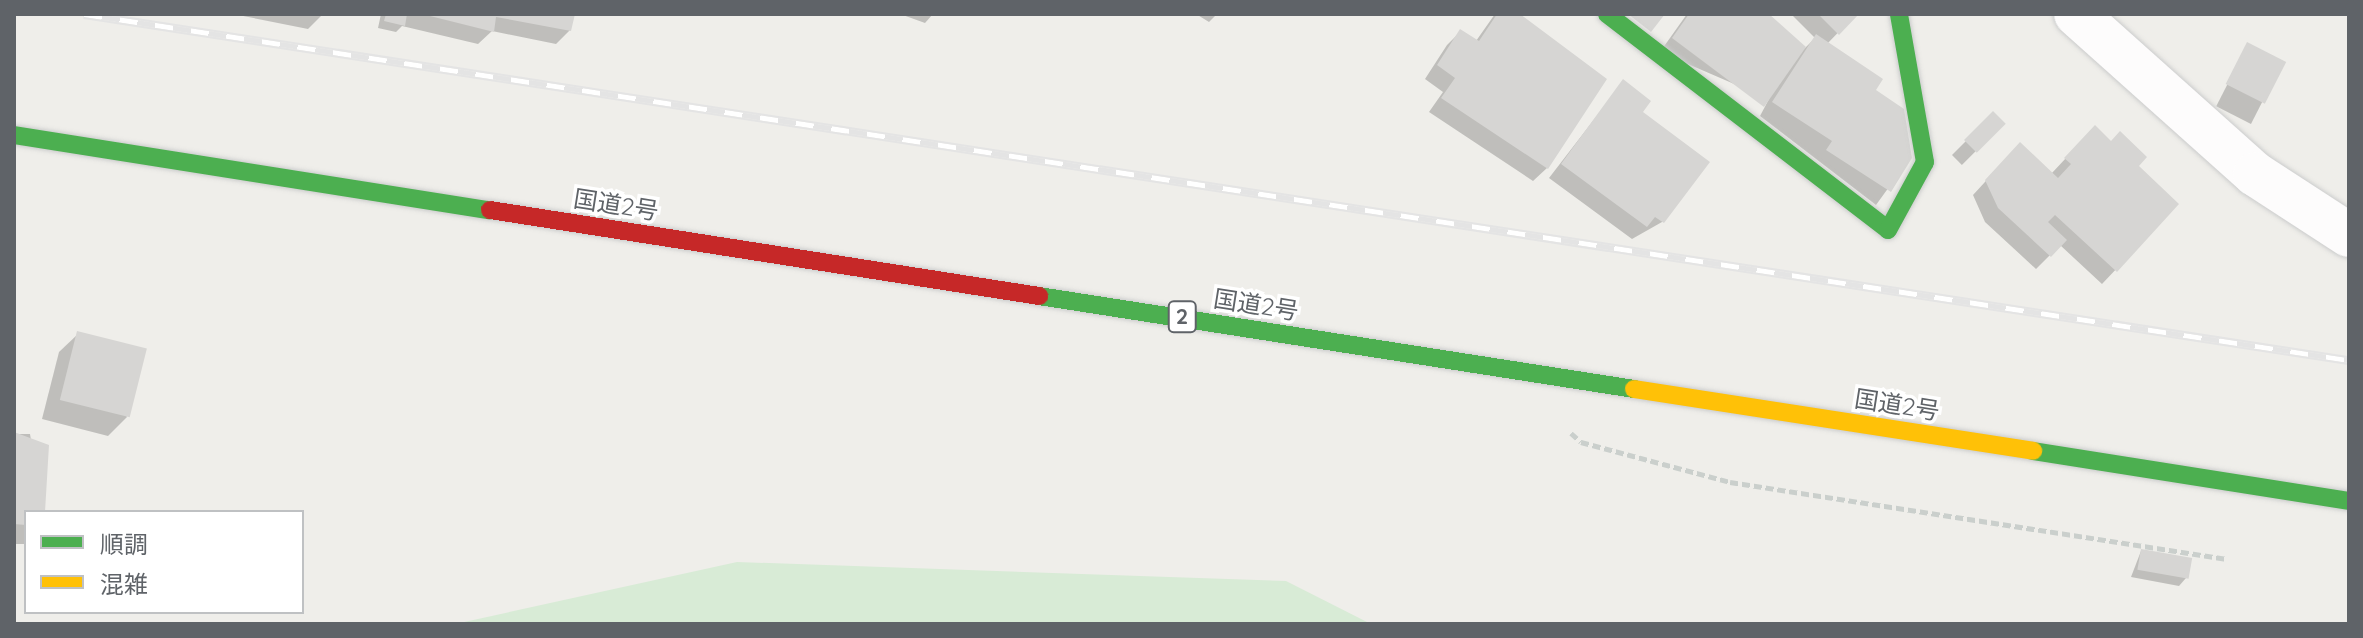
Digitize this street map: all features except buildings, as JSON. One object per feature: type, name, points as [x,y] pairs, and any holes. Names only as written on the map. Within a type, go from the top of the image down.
[{"type":"main road","points":[[1607,14],[1888,230],[1925,162],[1899,14]]},
{"type":"main road","name":"国道2号","points":[[14,135],[2349,501]]},
{"type":"street","points":[[2076,14],[2255,174],[2349,235]]},
{"type":"path","points":[[1558,422],[1581,442],[1730,482],[2227,559]]},
{"type":"green space","points":[[737,562],[1286,581],[1371,624],[455,624]]},
{"type":"railway","points":[[84,14],[2349,360]]},
{"type":"traffic: fast","points":[[1607,14],[1888,230],[1925,162],[1899,14]]},
{"type":"traffic: fast","points":[[14,135],[490,210]]},
{"type":"traffic: fast","points":[[1039,296],[1634,389]]},
{"type":"traffic: fast","points":[[2033,451],[2349,501]]},
{"type":"traffic: slow","points":[[1634,389],[2033,451]]},
{"type":"traffic: jam","points":[[490,210],[1039,296]]}]
